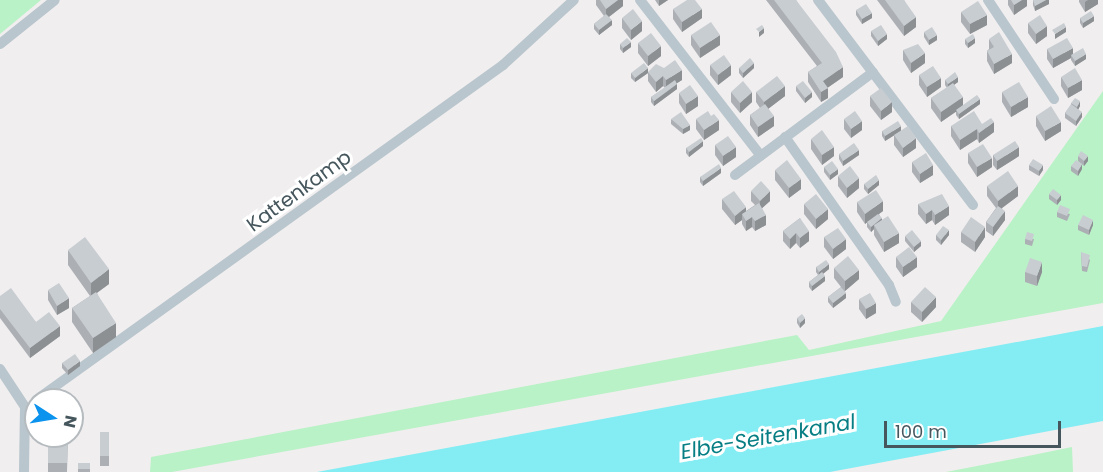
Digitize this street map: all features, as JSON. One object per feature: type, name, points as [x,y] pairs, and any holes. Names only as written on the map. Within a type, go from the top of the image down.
[{"type":"street","points":[[0,44],[55,0]]},
{"type":"street","name":"Kattenkamp","points":[[53,388],[503,65],[574,0]]},
{"type":"street","points":[[640,0],[761,156]]},
{"type":"street","points":[[819,0],[973,205]]},
{"type":"street","points":[[988,0],[1054,99]]},
{"type":"street","points":[[735,175],[873,72]]},
{"type":"street","points":[[785,137],[889,285],[896,302]]},
{"type":"street","points":[[0,369],[24,405]]},
{"type":"street","points":[[24,448],[24,472]]},
{"type":"green space","points":[[0,0],[41,0],[0,34]]},
{"type":"green space","points":[[1103,91],[1103,303],[172,472],[150,472],[151,457],[797,335],[809,350],[941,321]]},
{"type":"green space","points":[[1072,447],[1073,472],[946,472],[1023,457]]},
{"type":"water","name":"Elbe-Seitenkanal","points":[[1103,326],[1103,421],[830,472],[317,472]]},
{"type":"building","points":[[600,0],[618,0],[606,9]]},
{"type":"building","points":[[687,0],[695,0],[702,9],[682,22],[673,9]]},
{"type":"building","points":[[774,0],[796,0],[836,52],[843,67],[823,81],[828,88],[821,92],[808,72],[822,63]]},
{"type":"building","points":[[885,0],[904,0],[916,17],[904,26]]},
{"type":"building","points":[[1011,0],[1022,0],[1014,5]]},
{"type":"building","points":[[1033,0],[1046,0],[1035,6]]},
{"type":"building","points":[[978,1],[987,15],[970,24],[961,12]]},
{"type":"building","points":[[866,4],[872,13],[862,19],[856,10]]},
{"type":"building","points":[[633,9],[642,21],[631,30],[622,18]]},
{"type":"building","points":[[1091,11],[1094,16],[1083,23],[1080,18]]},
{"type":"building","points":[[606,14],[612,20],[599,30],[594,24]]},
{"type":"building","points":[[1040,15],[1047,26],[1036,34],[1028,23]]},
{"type":"building","points":[[711,22],[720,35],[700,48],[691,35]]},
{"type":"building","points":[[1064,23],[1066,27],[1055,34],[1052,30]]},
{"type":"building","points":[[762,25],[764,28],[759,32],[756,29]]},
{"type":"building","points":[[881,25],[887,34],[878,41],[871,31]]},
{"type":"building","points":[[932,27],[937,35],[929,40],[924,32]]},
{"type":"building","points":[[999,32],[1012,54],[994,64],[987,51],[994,47],[989,39]]},
{"type":"building","points":[[651,33],[661,46],[648,56],[638,43]]},
{"type":"building","points":[[973,34],[975,38],[968,43],[965,39]]},
{"type":"building","points":[[627,38],[631,42],[623,48],[620,44]]},
{"type":"building","points":[[1067,38],[1073,48],[1053,59],[1047,49]]},
{"type":"building","points":[[918,44],[925,53],[911,63],[903,50]]},
{"type":"building","points":[[1083,48],[1086,54],[1075,61],[1071,55]]},
{"type":"building","points":[[724,55],[731,65],[718,75],[710,65]]},
{"type":"building","points":[[750,58],[754,63],[743,73],[739,68]]},
{"type":"building","points":[[675,60],[682,70],[666,80],[663,76],[656,82],[648,72],[656,64],[664,68]]},
{"type":"building","points":[[644,63],[648,68],[635,78],[631,73]]},
{"type":"building","points":[[933,66],[941,78],[927,87],[919,75]]},
{"type":"building","points":[[1075,68],[1082,80],[1068,88],[1061,77]]},
{"type":"building","points":[[955,72],[958,77],[948,84],[945,80]]},
{"type":"building","points":[[777,76],[785,86],[764,102],[756,92]]},
{"type":"building","points":[[675,80],[677,84],[654,101],[651,97]]},
{"type":"building","points":[[743,81],[752,92],[740,103],[731,92]]},
{"type":"building","points":[[803,81],[812,92],[805,98],[796,86]]},
{"type":"building","points":[[1019,82],[1028,97],[1011,107],[1002,92]]},
{"type":"building","points":[[953,83],[963,97],[941,112],[931,98]]},
{"type":"building","points":[[690,85],[698,96],[686,104],[679,93]]},
{"type":"building","points":[[881,88],[892,102],[881,111],[870,96]]},
{"type":"building","points":[[977,95],[980,99],[959,114],[956,110]]},
{"type":"building","points":[[1075,98],[1080,101],[1077,107],[1071,103]]},
{"type":"building","points":[[765,104],[774,116],[758,127],[750,115]]},
{"type":"building","points":[[1071,104],[1082,112],[1076,121],[1065,113]]},
{"type":"building","points":[[1051,106],[1061,122],[1045,131],[1036,116]]},
{"type":"building","points":[[708,111],[711,116],[714,114],[719,120],[704,130],[696,119]]},
{"type":"building","points":[[855,111],[862,121],[851,129],[844,119]]},
{"type":"building","points":[[974,111],[982,124],[991,118],[994,122],[979,133],[977,129],[960,140],[951,126]]},
{"type":"building","points":[[681,112],[690,125],[683,129],[671,119]]},
{"type":"building","points":[[898,121],[901,126],[885,136],[882,131]]},
{"type":"building","points":[[908,126],[916,138],[903,148],[894,135]]},
{"type":"building","points":[[822,130],[834,147],[822,155],[811,139]]},
{"type":"building","points":[[728,136],[736,147],[723,156],[715,145]]},
{"type":"building","points":[[701,138],[703,141],[689,152],[686,148]]},
{"type":"building","points":[[1015,141],[1019,147],[997,161],[993,155]]},
{"type":"building","points":[[854,143],[859,150],[843,161],[839,154]]},
{"type":"building","points":[[983,144],[992,158],[977,167],[968,153]]},
{"type":"building","points":[[1081,151],[1088,156],[1084,161],[1078,156]]},
{"type":"building","points":[[926,153],[933,165],[920,174],[912,162]]},
{"type":"building","points":[[1033,159],[1043,165],[1039,171],[1029,165]]},
{"type":"building","points":[[787,160],[801,179],[789,188],[775,170]]},
{"type":"building","points":[[1076,160],[1082,164],[1078,171],[1071,166]]},
{"type":"building","points":[[832,161],[838,169],[830,175],[824,167]]},
{"type":"building","points":[[719,164],[721,168],[703,181],[700,177]]},
{"type":"building","points":[[850,166],[859,178],[847,188],[838,176]]},
{"type":"building","points":[[1008,171],[1018,186],[998,201],[987,186]]},
{"type":"building","points":[[876,175],[879,180],[868,189],[864,184]]},
{"type":"building","points":[[761,181],[770,191],[760,201],[751,191]]},
{"type":"building","points":[[1053,189],[1061,195],[1057,200],[1049,194]]},
{"type":"building","points":[[876,190],[883,201],[865,214],[857,202]]},
{"type":"building","points":[[734,191],[746,207],[735,216],[722,199]]},
{"type":"building","points":[[816,194],[828,209],[816,219],[804,204]]},
{"type":"building","points":[[942,194],[949,206],[935,215],[932,210],[926,214],[918,204]]},
{"type":"building","points":[[759,203],[766,215],[755,221],[752,217],[746,221],[742,214]]},
{"type":"building","points":[[1060,205],[1070,209],[1067,216],[1057,212]]},
{"type":"building","points":[[998,206],[1005,211],[993,227],[986,222]]},
{"type":"building","points":[[878,214],[882,218],[871,227],[867,222]]},
{"type":"building","points":[[1083,215],[1093,220],[1089,230],[1078,225]]},
{"type":"building","points":[[888,216],[899,233],[884,242],[874,225]]},
{"type":"building","points":[[971,217],[985,227],[975,242],[961,232]]},
{"type":"building","points":[[800,218],[809,231],[800,238],[796,233],[790,239],[783,231]]},
{"type":"building","points":[[943,226],[949,230],[941,240],[936,235]]},
{"type":"building","points":[[838,228],[846,239],[833,249],[824,237]]},
{"type":"building","points":[[912,230],[921,241],[914,247],[905,236]]},
{"type":"building","points":[[1027,232],[1034,234],[1032,241],[1025,239]]},
{"type":"building","points":[[85,237],[109,269],[91,283],[68,250]]},
{"type":"building","points":[[909,247],[917,257],[903,267],[896,257]]},
{"type":"building","points":[[1081,252],[1090,255],[1087,267],[1082,266]]},
{"type":"building","points":[[848,256],[859,270],[845,281],[834,268]]},
{"type":"building","points":[[1030,258],[1042,262],[1037,276],[1025,272]]},
{"type":"building","points":[[826,260],[829,264],[819,272],[816,267]]},
{"type":"building","points":[[822,272],[825,276],[812,286],[809,282]]},
{"type":"building","points":[[59,283],[69,298],[57,306],[48,290]]},
{"type":"building","points":[[841,287],[846,293],[833,303],[828,297]]},
{"type":"building","points":[[925,287],[936,297],[922,312],[911,302]]},
{"type":"building","points":[[11,288],[36,322],[49,312],[60,326],[30,348],[0,309],[0,296]]},
{"type":"building","points":[[96,292],[116,323],[93,338],[72,308]]},
{"type":"building","points":[[870,293],[876,303],[866,309],[859,299]]},
{"type":"building","points":[[802,314],[805,318],[800,323],[797,318]]},
{"type":"building","points":[[75,354],[80,361],[68,370],[62,363]]},
{"type":"building","points":[[100,432],[109,432],[109,456],[100,456]]},
{"type":"building","points":[[48,448],[68,448],[67,463],[48,463]]},
{"type":"building","points":[[78,463],[90,463],[90,469],[78,469]]}]
